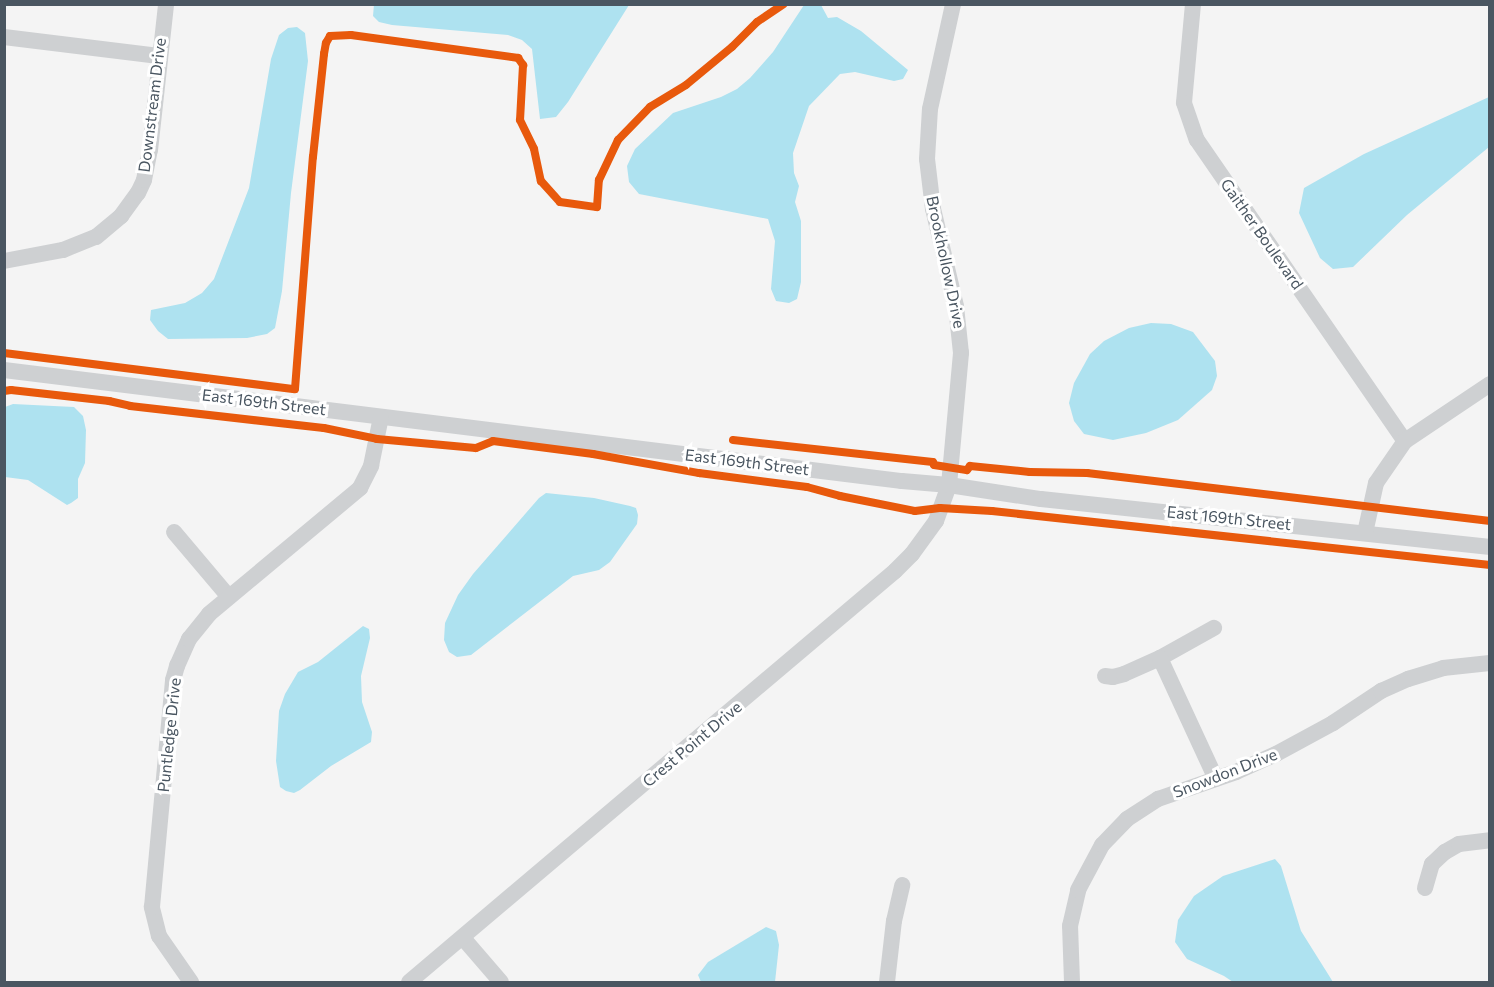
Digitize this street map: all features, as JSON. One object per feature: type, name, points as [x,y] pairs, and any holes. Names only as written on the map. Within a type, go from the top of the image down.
[{"type":"street","name":"Downstream Drive","points":[[4,261],[81,245],[110,227],[130,205],[144,180],[147,165],[166,4]]},
{"type":"street","name":"Brookhollow Drive","points":[[949,485],[961,358],[961,333],[933,209],[927,159],[930,109],[953,4]]},
{"type":"street","name":"Gaither Boulevard","points":[[1194,4],[1184,103],[1197,140],[1405,441]]},
{"type":"street","points":[[4,37],[159,56]]},
{"type":"street","name":"East 169th Street","points":[[4,370],[949,485],[1041,499],[1490,547]]},
{"type":"street","points":[[1365,533],[1376,483],[1405,441],[1490,384]]},
{"type":"street","name":"Puntledge Drive","points":[[191,982],[159,936],[152,898],[173,680],[189,639],[209,614],[360,488],[371,466],[381,417]]},
{"type":"street","name":"Crest Point Drive","points":[[409,982],[895,571],[912,554],[936,521],[949,485]]},
{"type":"street","points":[[174,532],[229,597]]},
{"type":"street","points":[[1105,676],[1113,677],[1124,674],[1160,658],[1214,628]]},
{"type":"street","points":[[1160,658],[1216,779]]},
{"type":"street","name":"Snowdon Drive","points":[[1072,982],[1070,940],[1074,904],[1083,877],[1102,846],[1127,819],[1149,804],[1175,792],[1258,763],[1302,740],[1381,692],[1408,679],[1443,668],[1490,663]]},
{"type":"street","points":[[1425,888],[1432,864],[1445,852],[1459,844],[1490,840]]},
{"type":"street","points":[[887,982],[894,921],[902,885]]},
{"type":"street","points":[[463,938],[501,982]]},
{"type":"water","points":[[374,4],[629,5],[568,102],[556,117],[540,119],[532,49],[522,40],[508,35],[379,22],[373,16]]},
{"type":"water","points":[[804,5],[821,5],[828,18],[837,17],[861,31],[908,70],[903,79],[894,81],[855,72],[840,74],[809,106],[793,153],[794,173],[799,186],[795,202],[801,221],[801,282],[797,299],[789,303],[776,301],[771,289],[775,241],[768,219],[639,194],[629,182],[627,166],[635,149],[673,113],[721,97],[737,89],[750,78],[773,52]]},
{"type":"water","points":[[297,27],[305,33],[308,61],[291,193],[282,291],[275,328],[267,334],[247,338],[168,339],[150,320],[151,310],[185,303],[202,293],[214,279],[249,188],[271,59],[279,35],[288,28]]},
{"type":"water","points":[[1489,97],[1489,147],[1407,215],[1353,267],[1333,269],[1320,258],[1299,213],[1304,188],[1364,154]]},
{"type":"water","points":[[1151,323],[1171,324],[1193,332],[1215,361],[1217,376],[1212,390],[1178,420],[1146,433],[1113,440],[1084,434],[1074,421],[1069,403],[1074,383],[1090,354],[1104,341],[1129,328]]},
{"type":"water","points":[[13,404],[74,407],[83,416],[86,430],[85,463],[78,479],[78,498],[71,503],[67,505],[28,480],[5,477],[5,407]]},
{"type":"water","points":[[546,493],[594,498],[636,508],[637,524],[610,562],[599,570],[573,576],[471,655],[457,657],[449,652],[444,640],[445,623],[458,595],[473,574],[539,498]]},
{"type":"water","points":[[363,626],[369,629],[370,638],[361,676],[362,702],[372,732],[371,742],[331,766],[300,790],[294,793],[286,791],[280,787],[276,761],[279,711],[285,694],[298,672],[318,662]]},
{"type":"water","points":[[1275,859],[1281,866],[1301,931],[1333,982],[1233,982],[1187,959],[1175,942],[1178,920],[1194,896],[1223,876]]},
{"type":"water","points":[[766,927],[776,931],[779,945],[775,982],[701,982],[698,975],[708,962]]},
{"type":"cycle path","points":[[4,353],[295,389],[313,157],[324,54],[330,36],[351,35],[518,58],[523,65],[520,120],[534,149],[541,181],[560,202],[597,207],[599,180],[618,140],[650,107],[686,85],[732,47],[757,22],[784,4]]},
{"type":"cycle path","points":[[4,391],[109,401],[130,406],[324,428],[377,439],[476,448],[493,441],[593,454],[699,473],[807,487],[915,511],[940,508],[992,511],[1490,565]]},
{"type":"cycle path","points":[[733,440],[933,462],[934,465],[967,470],[970,466],[1030,472],[1087,473],[1490,521]]}]
